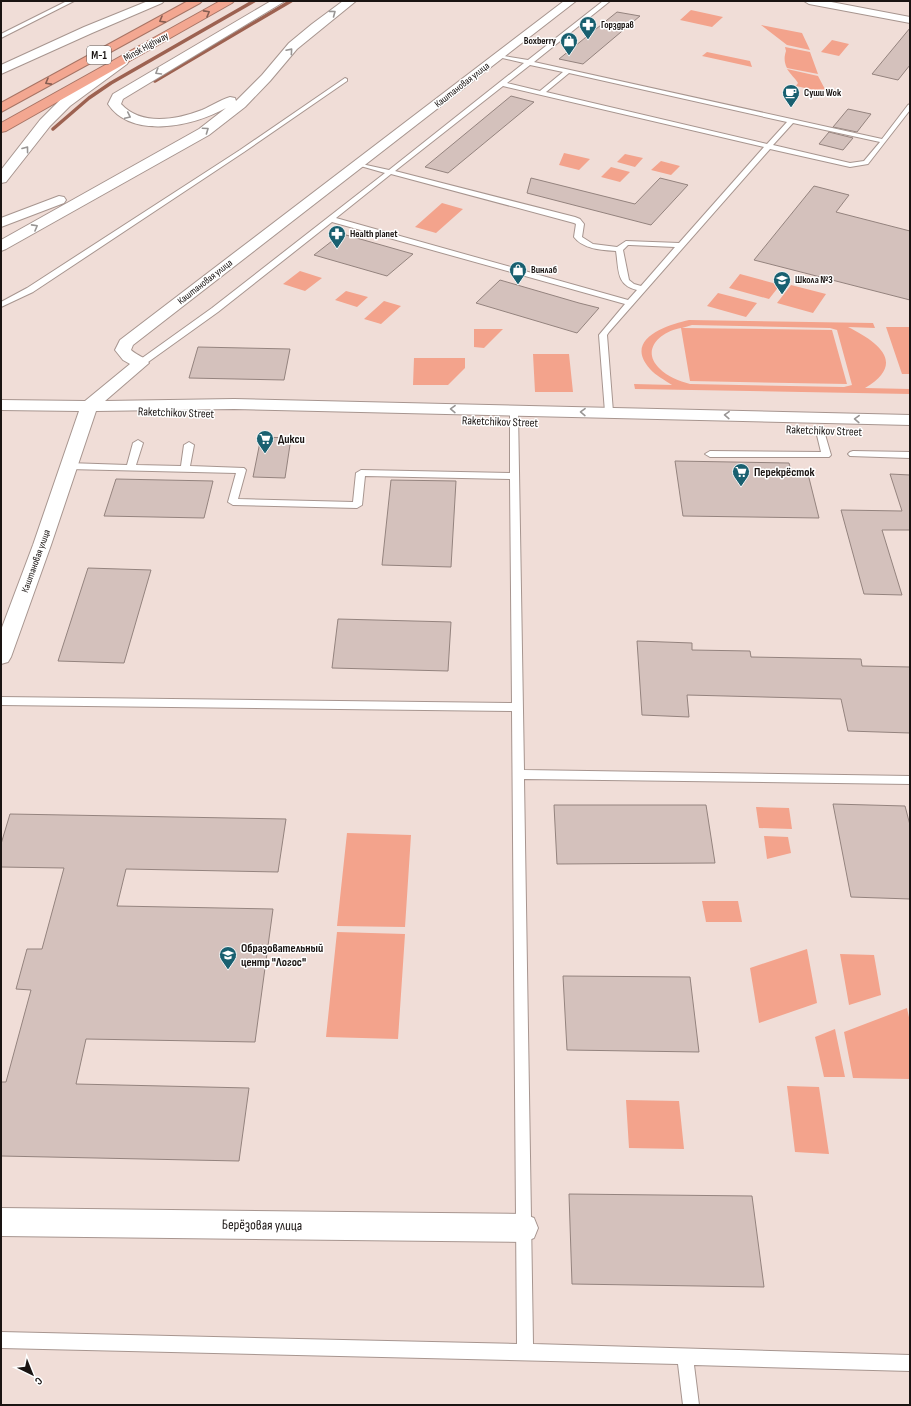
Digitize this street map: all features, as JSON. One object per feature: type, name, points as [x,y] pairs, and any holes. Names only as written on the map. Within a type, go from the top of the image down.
[{"type":"highway","name":"Minsk Highway","points":[[1,108],[196,1]]},
{"type":"highway","name":"Minsk Highway","points":[[1,128],[228,1]]},
{"type":"main road","points":[[1,70],[104,23],[158,1]]},
{"type":"main road","points":[[104,23],[169,1]]},
{"type":"main road","points":[[266,78],[224,105],[185,119],[153,122],[137,120],[126,116],[117,110],[114,104],[118,97],[279,1]]},
{"type":"main road","points":[[1,246],[204,132],[240,104],[266,78],[293,46],[316,26],[350,1]]},
{"type":"main road","points":[[1,179],[45,123],[65,103],[136,52]]},
{"type":"main road","points":[[1,75],[33,56]]},
{"type":"main road","points":[[1,223],[173,150]]},
{"type":"street","name":"Каштановая улица","points":[[140,364],[123,350],[126,343],[571,1]]},
{"type":"street","points":[[809,1],[910,20]]},
{"type":"street","points":[[89,406],[140,364]]},
{"type":"street","name":"Raketchikov Street","points":[[1,405],[89,406],[141,412],[514,417],[872,432],[910,421]]},
{"type":"street","name":"Каштановая улица","points":[[1,657],[89,406]]},
{"type":"street","name":"Raketchikov Street","points":[[514,417],[609,412],[910,421]]},
{"type":"street","name":"Берёзовая улица","points":[[1,1222],[524,1228]]},
{"type":"lane","points":[[1,36],[72,1]]},
{"type":"lane","points":[[140,364],[215,310],[607,1]]},
{"type":"lane","points":[[500,56],[884,140]]},
{"type":"lane","points":[[541,93],[568,70]]},
{"type":"lane","points":[[1,305],[37,286],[242,151],[345,80]]},
{"type":"lane","points":[[502,84],[857,165],[862,165],[869,161],[910,106]]},
{"type":"lane","points":[[609,412],[603,335],[792,120]]},
{"type":"lane","points":[[359,164],[572,219],[580,224],[577,235],[580,240],[593,246],[619,249],[626,243],[682,245]]},
{"type":"lane","points":[[330,219],[630,303]]},
{"type":"lane","points":[[619,249],[625,281],[631,286],[643,289]]},
{"type":"lane","points":[[514,417],[525,1352]]},
{"type":"lane","points":[[710,454],[826,455],[820,431]]},
{"type":"lane","points":[[131,467],[138,443]]},
{"type":"lane","points":[[185,468],[189,444]]},
{"type":"lane","points":[[853,454],[910,455]]},
{"type":"lane","points":[[68,466],[240,470],[233,502],[357,505],[361,473],[515,476]]},
{"type":"lane","points":[[1,701],[518,707]]},
{"type":"lane","points":[[518,774],[910,780]]},
{"type":"lane","points":[[1,1340],[525,1352],[910,1363]]},
{"type":"lane","points":[[685,1357],[691,1405]]},
{"type":"shaded area","points":[[691,10],[723,17],[712,27],[680,20]]},
{"type":"shaded area","points":[[761,25],[802,33],[810,50],[787,45]]},
{"type":"shaded area","points":[[832,40],[849,44],[839,56],[821,52]]},
{"type":"shaded area","points":[[785,47],[810,52],[818,74],[787,68],[785,64]]},
{"type":"shaded area","points":[[707,52],[750,61],[752,67],[702,56]]},
{"type":"shaded area","points":[[787,69],[818,76],[827,93],[796,86],[798,83]]},
{"type":"shaded area","points":[[564,153],[590,159],[579,170],[559,165]]},
{"type":"shaded area","points":[[625,154],[643,158],[635,167],[617,162]]},
{"type":"shaded area","points":[[661,161],[680,166],[671,175],[651,170]]},
{"type":"shaded area","points":[[611,167],[630,172],[620,182],[601,177]]},
{"type":"shaded area","points":[[442,203],[463,209],[436,233],[415,227]]},
{"type":"shaded area","points":[[300,271],[322,278],[305,291],[283,284]]},
{"type":"shaded area","points":[[740,274],[780,285],[769,299],[729,288]]},
{"type":"shaded area","points":[[791,285],[826,294],[813,313],[777,303]]},
{"type":"shaded area","points":[[346,291],[368,297],[357,307],[335,300]]},
{"type":"shaded area","points":[[718,293],[757,303],[746,317],[707,306]]},
{"type":"shaded area","points":[[384,301],[401,306],[381,324],[364,319]]},
{"type":"shaded area","points":[[689,320],[873,323],[875,328],[848,327],[869,339],[878,346],[884,354],[886,362],[884,370],[878,379],[865,388],[910,389],[910,394],[635,389],[634,384],[672,385],[650,369],[643,358],[642,349],[645,342],[651,335],[680,322]],"holes":[[[692,325],[830,328],[837,330],[852,385],[844,387],[690,384],[682,382],[662,371],[654,361],[652,354],[656,342],[661,337],[681,328],[690,381],[847,384],[832,330],[682,328]]]},
{"type":"shaded area","points":[[886,327],[910,327],[910,374],[902,374]]},
{"type":"shaded area","points":[[474,329],[503,329],[484,348],[474,347]]},
{"type":"shaded area","points":[[533,354],[569,354],[573,392],[535,392]]},
{"type":"shaded area","points":[[414,358],[465,358],[465,368],[448,385],[413,385]]},
{"type":"shaded area","points":[[756,807],[789,808],[792,829],[759,828]]},
{"type":"shaded area","points":[[347,833],[411,835],[405,927],[337,926]]},
{"type":"shaded area","points":[[764,836],[788,837],[791,853],[767,859]]},
{"type":"shaded area","points":[[702,901],[738,901],[742,922],[706,922]]},
{"type":"shaded area","points":[[337,932],[405,934],[398,1039],[326,1037]]},
{"type":"shaded area","points":[[807,949],[817,1003],[759,1023],[750,968]]},
{"type":"shaded area","points":[[840,954],[874,955],[881,995],[849,1005]]},
{"type":"shaded area","points":[[907,1008],[910,1022],[910,1079],[853,1078],[844,1032]]},
{"type":"shaded area","points":[[835,1029],[845,1077],[824,1077],[815,1037]]},
{"type":"shaded area","points":[[787,1086],[819,1087],[829,1154],[795,1152]]},
{"type":"shaded area","points":[[626,1100],[679,1101],[684,1149],[629,1148]]},
{"type":"building","points":[[617,12],[640,16],[583,64],[559,59]]},
{"type":"building","points":[[910,28],[910,65],[898,80],[872,74]]},
{"type":"building","points":[[511,96],[534,102],[448,173],[425,167]]},
{"type":"building","points":[[848,109],[871,114],[857,132],[833,127]]},
{"type":"building","points":[[829,132],[853,138],[843,150],[819,144]]},
{"type":"building","points":[[531,178],[635,204],[660,178],[688,185],[651,225],[527,193]]},
{"type":"building","points":[[814,186],[849,195],[836,212],[910,231],[910,300],[754,260]]},
{"type":"building","points":[[341,234],[413,254],[387,276],[314,255]]},
{"type":"building","points":[[500,280],[599,308],[577,333],[476,303]]},
{"type":"building","points":[[198,347],[290,349],[284,380],[189,378]]},
{"type":"building","points":[[261,437],[291,438],[285,478],[253,477]]},
{"type":"building","points":[[675,461],[789,463],[792,474],[808,474],[819,518],[683,516]]},
{"type":"building","points":[[890,474],[910,475],[910,530],[882,530],[902,595],[864,594],[841,510],[902,511]]},
{"type":"building","points":[[116,479],[213,481],[204,518],[104,516]]},
{"type":"building","points":[[391,480],[456,481],[451,567],[382,565]]},
{"type":"building","points":[[88,568],[151,570],[124,663],[58,661]]},
{"type":"building","points":[[338,619],[451,622],[448,671],[332,668]]},
{"type":"building","points":[[637,641],[692,643],[692,650],[750,651],[751,657],[861,659],[862,666],[910,667],[910,733],[848,731],[841,699],[687,695],[689,717],[642,715]]},
{"type":"building","points":[[833,804],[905,806],[910,825],[910,899],[851,897]]},
{"type":"building","points":[[554,805],[706,805],[715,863],[557,864]]},
{"type":"building","points":[[10,814],[286,819],[278,872],[126,869],[117,906],[273,909],[255,1042],[86,1039],[76,1084],[249,1088],[239,1161],[1,1156],[1,1082],[6,1082],[31,990],[16,989],[27,949],[42,949],[64,868],[1,867],[1,844]]},
{"type":"building","points":[[563,976],[690,977],[699,1052],[567,1050]]},
{"type":"building","points":[[569,1194],[752,1196],[764,1287],[572,1284]]},
{"type":"waterway","points":[[53,129],[89,98],[111,83],[254,1]]},
{"type":"waterway","points":[[155,81],[291,1]]},
{"type":"place","name":"Горздрав","points":[[588,40]]},
{"type":"place","name":"Boxberry","points":[[569,56]]},
{"type":"place","name":"Суши Wok","points":[[791,108]]},
{"type":"place","name":"Health planet","points":[[337,249]]},
{"type":"place","name":"Винлаб","points":[[518,285]]},
{"type":"place","name":"Школа №3","points":[[782,295]]},
{"type":"place","name":"Дикси","points":[[265,454]]},
{"type":"place","name":"Перекрёсток","points":[[741,487]]},
{"type":"place","name":"Образовательный центр \"Логос\"","points":[[228,970]]}]
